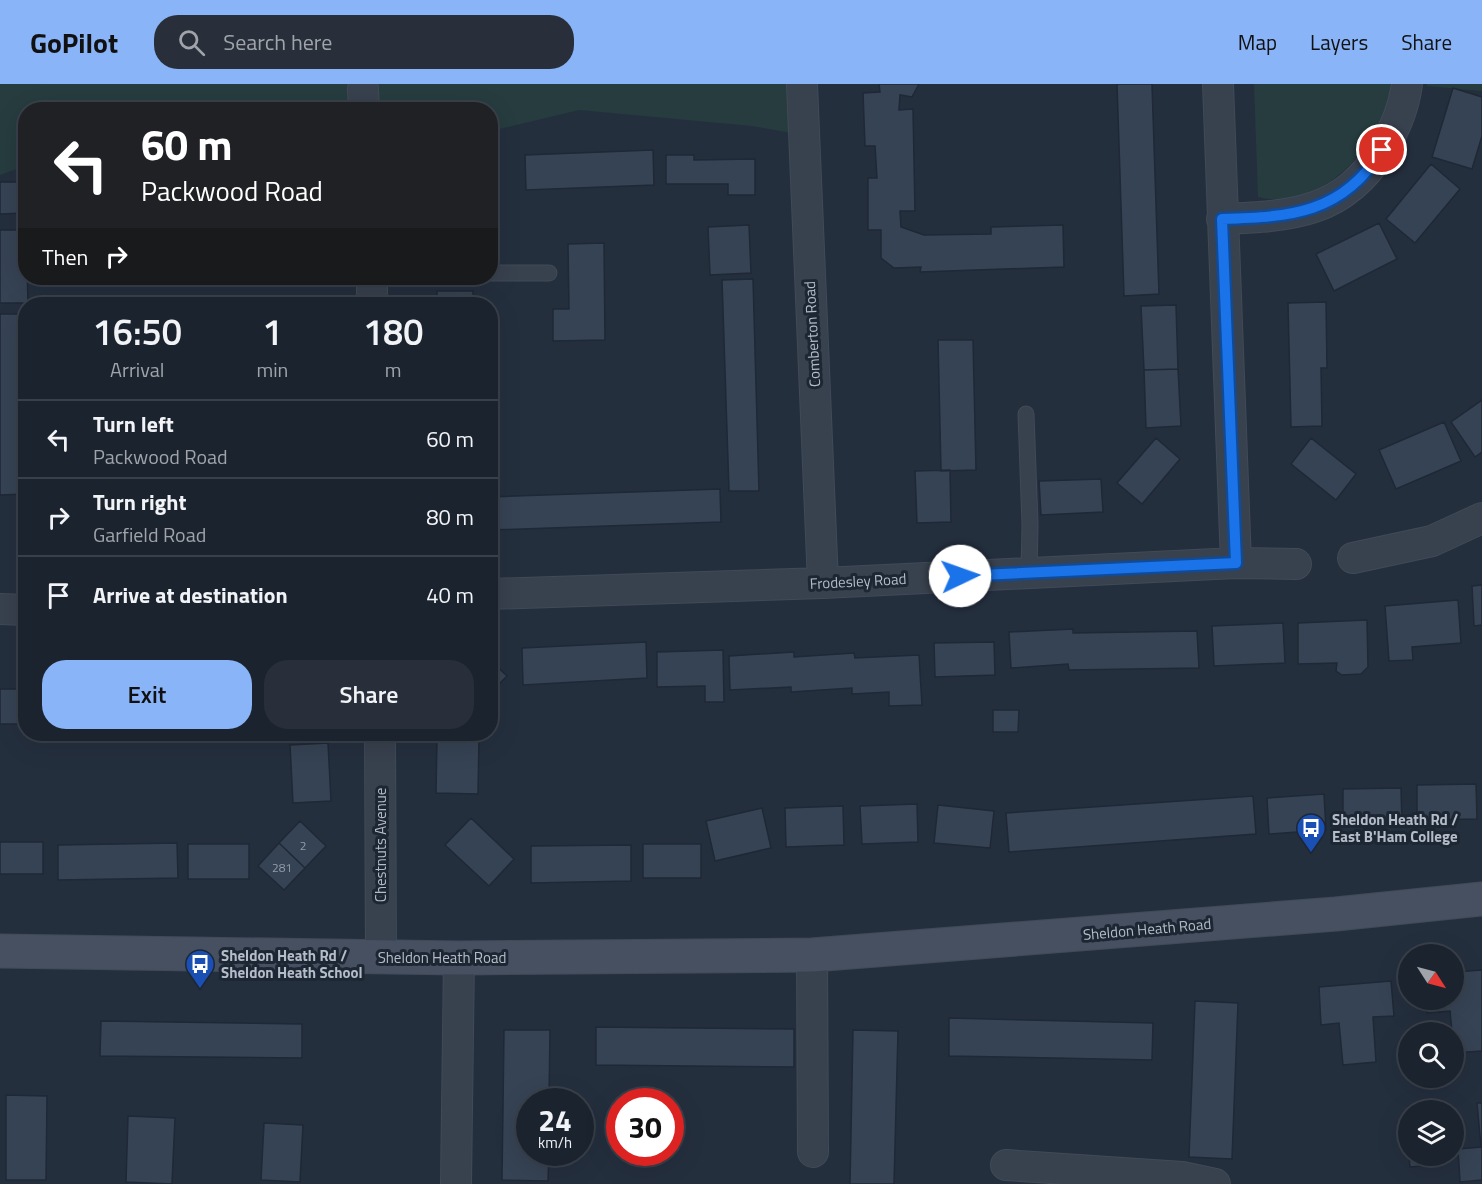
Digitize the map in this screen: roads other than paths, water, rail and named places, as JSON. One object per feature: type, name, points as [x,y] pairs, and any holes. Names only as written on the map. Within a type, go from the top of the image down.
[{"type":"street","name":"Comberton Road","points":[[802,84],[823,583]]},
{"type":"street","points":[[1218,84],[1236,563]]},
{"type":"street","points":[[1222,219],[1280,217],[1311,210],[1336,198],[1358,183],[1372,166],[1391,135],[1405,100],[1407,84]]},
{"type":"street","points":[[1353,558],[1432,541],[1482,518]]},
{"type":"street","name":"Frodesley Road","points":[[498,594],[823,583],[1236,563],[1296,564]]},
{"type":"street","points":[[0,609],[18,610]]},
{"type":"street","name":"Chestnuts Avenue","points":[[380,741],[381,957]]},
{"type":"street","name":"Sheldon Heath Road","points":[[0,951],[459,958],[812,955],[1336,914],[1482,898]]},
{"type":"street","points":[[812,955],[813,1152]]},
{"type":"street","points":[[456,1184],[459,958]]},
{"type":"street","points":[[1006,1165],[1182,1177],[1215,1184]]},
{"type":"lane","points":[[498,273],[549,273]]},
{"type":"lane","points":[[1026,414],[1030,525],[1029,573]]},
{"type":"place","name":"Sheldon Heath Rd / East B'Ham College","points":[[1311,854]]},
{"type":"place","name":"Sheldon Heath Rd / Sheldon Heath School","points":[[200,990]]}]
